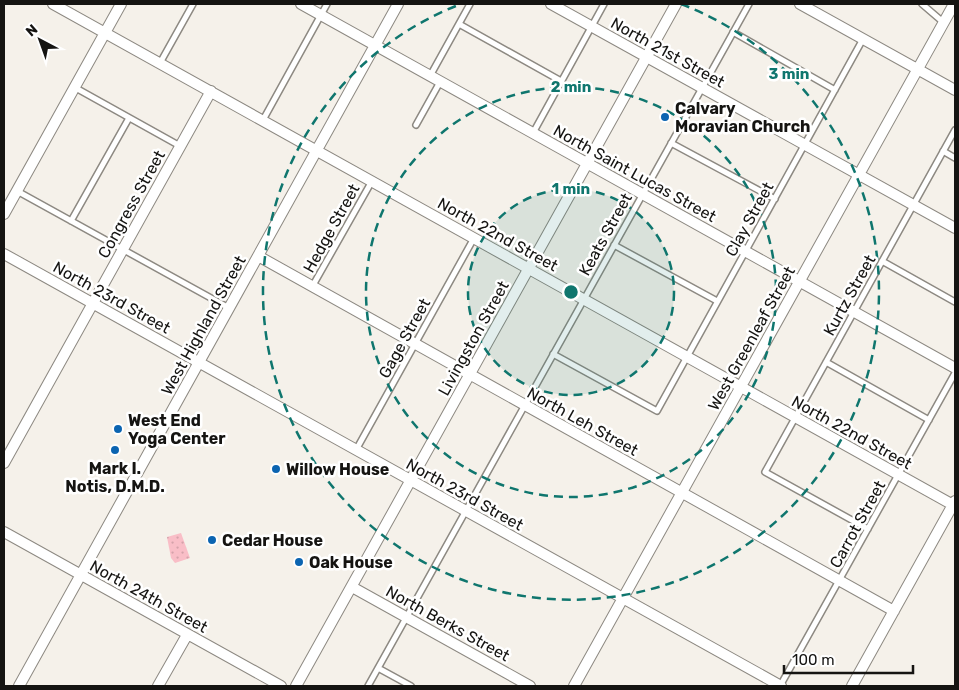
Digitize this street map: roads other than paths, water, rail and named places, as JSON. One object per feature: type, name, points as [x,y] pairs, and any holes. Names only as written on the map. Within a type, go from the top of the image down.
[{"type":"street","name":"North 22nd Street","points":[[53,4],[955,504]]},
{"type":"street","points":[[4,214],[120,4]]},
{"type":"street","name":"North Saint Lucas Street","points":[[301,4],[955,368]]},
{"type":"street","name":"West Highland Street","points":[[19,686],[398,4]]},
{"type":"street","name":"North 21st Street","points":[[551,4],[955,228]]},
{"type":"street","name":"Livingston Street","points":[[296,686],[470,376],[586,162],[676,4]]},
{"type":"street","points":[[800,4],[955,90]]},
{"type":"street","name":"West Greenleaf Street","points":[[574,686],[954,4]]},
{"type":"street","name":"Congress Street","points":[[4,463],[211,91]]},
{"type":"street","name":"North 23rd Street","points":[[4,254],[781,686]]},
{"type":"street","name":"North Leh Street","points":[[258,256],[894,611]]},
{"type":"street","points":[[852,686],[955,504]]},
{"type":"street","name":"North 24th Street","points":[[4,532],[281,686]]},
{"type":"street","name":"North Berks Street","points":[[352,587],[530,686]]},
{"type":"street","points":[[158,686],[187,634]]},
{"type":"lane","points":[[160,63],[193,4]]},
{"type":"lane","points":[[263,120],[327,4]]},
{"type":"lane","points":[[430,76],[470,4]]},
{"type":"lane","points":[[533,133],[604,4]]},
{"type":"lane","name":"Keats Street","points":[[368,686],[749,4]]},
{"type":"lane","points":[[922,4],[944,23]]},
{"type":"lane","points":[[459,24],[561,81]]},
{"type":"lane","points":[[733,32],[835,90]]},
{"type":"lane","name":"Clay Street","points":[[553,354],[657,411],[863,39]]},
{"type":"lane","points":[[416,125],[440,82]]},
{"type":"lane","points":[[74,87],[180,146]]},
{"type":"lane","points":[[71,221],[129,118]]},
{"type":"lane","name":"Kurtz Street","points":[[868,529],[765,472],[955,130]]},
{"type":"lane","points":[[671,143],[774,199]]},
{"type":"lane","points":[[943,152],[955,158]]},
{"type":"lane","name":"Hedge Street","points":[[312,287],[372,181]]},
{"type":"lane","points":[[16,191],[229,308]]},
{"type":"lane","name":"Gage Street","points":[[356,450],[474,238]]},
{"type":"lane","points":[[614,245],[718,301]]},
{"type":"lane","points":[[882,261],[955,302]]},
{"type":"lane","points":[[826,362],[929,420]]},
{"type":"lane","name":"Carrot Street","points":[[781,686],[955,373]]},
{"type":"lane","points":[[378,668],[411,686]]},
{"type":"place","name":"Calvary Moravian Church","points":[[665,117]]},
{"type":"place","name":"West End Yoga Center","points":[[118,429]]},
{"type":"place","name":"Mark I. Notis, D.M.D.","points":[[115,450]]},
{"type":"place","name":"Willow House","points":[[276,469]]},
{"type":"place","name":"Cedar House","points":[[212,540]]},
{"type":"place","name":"Oak House","points":[[299,562]]}]
